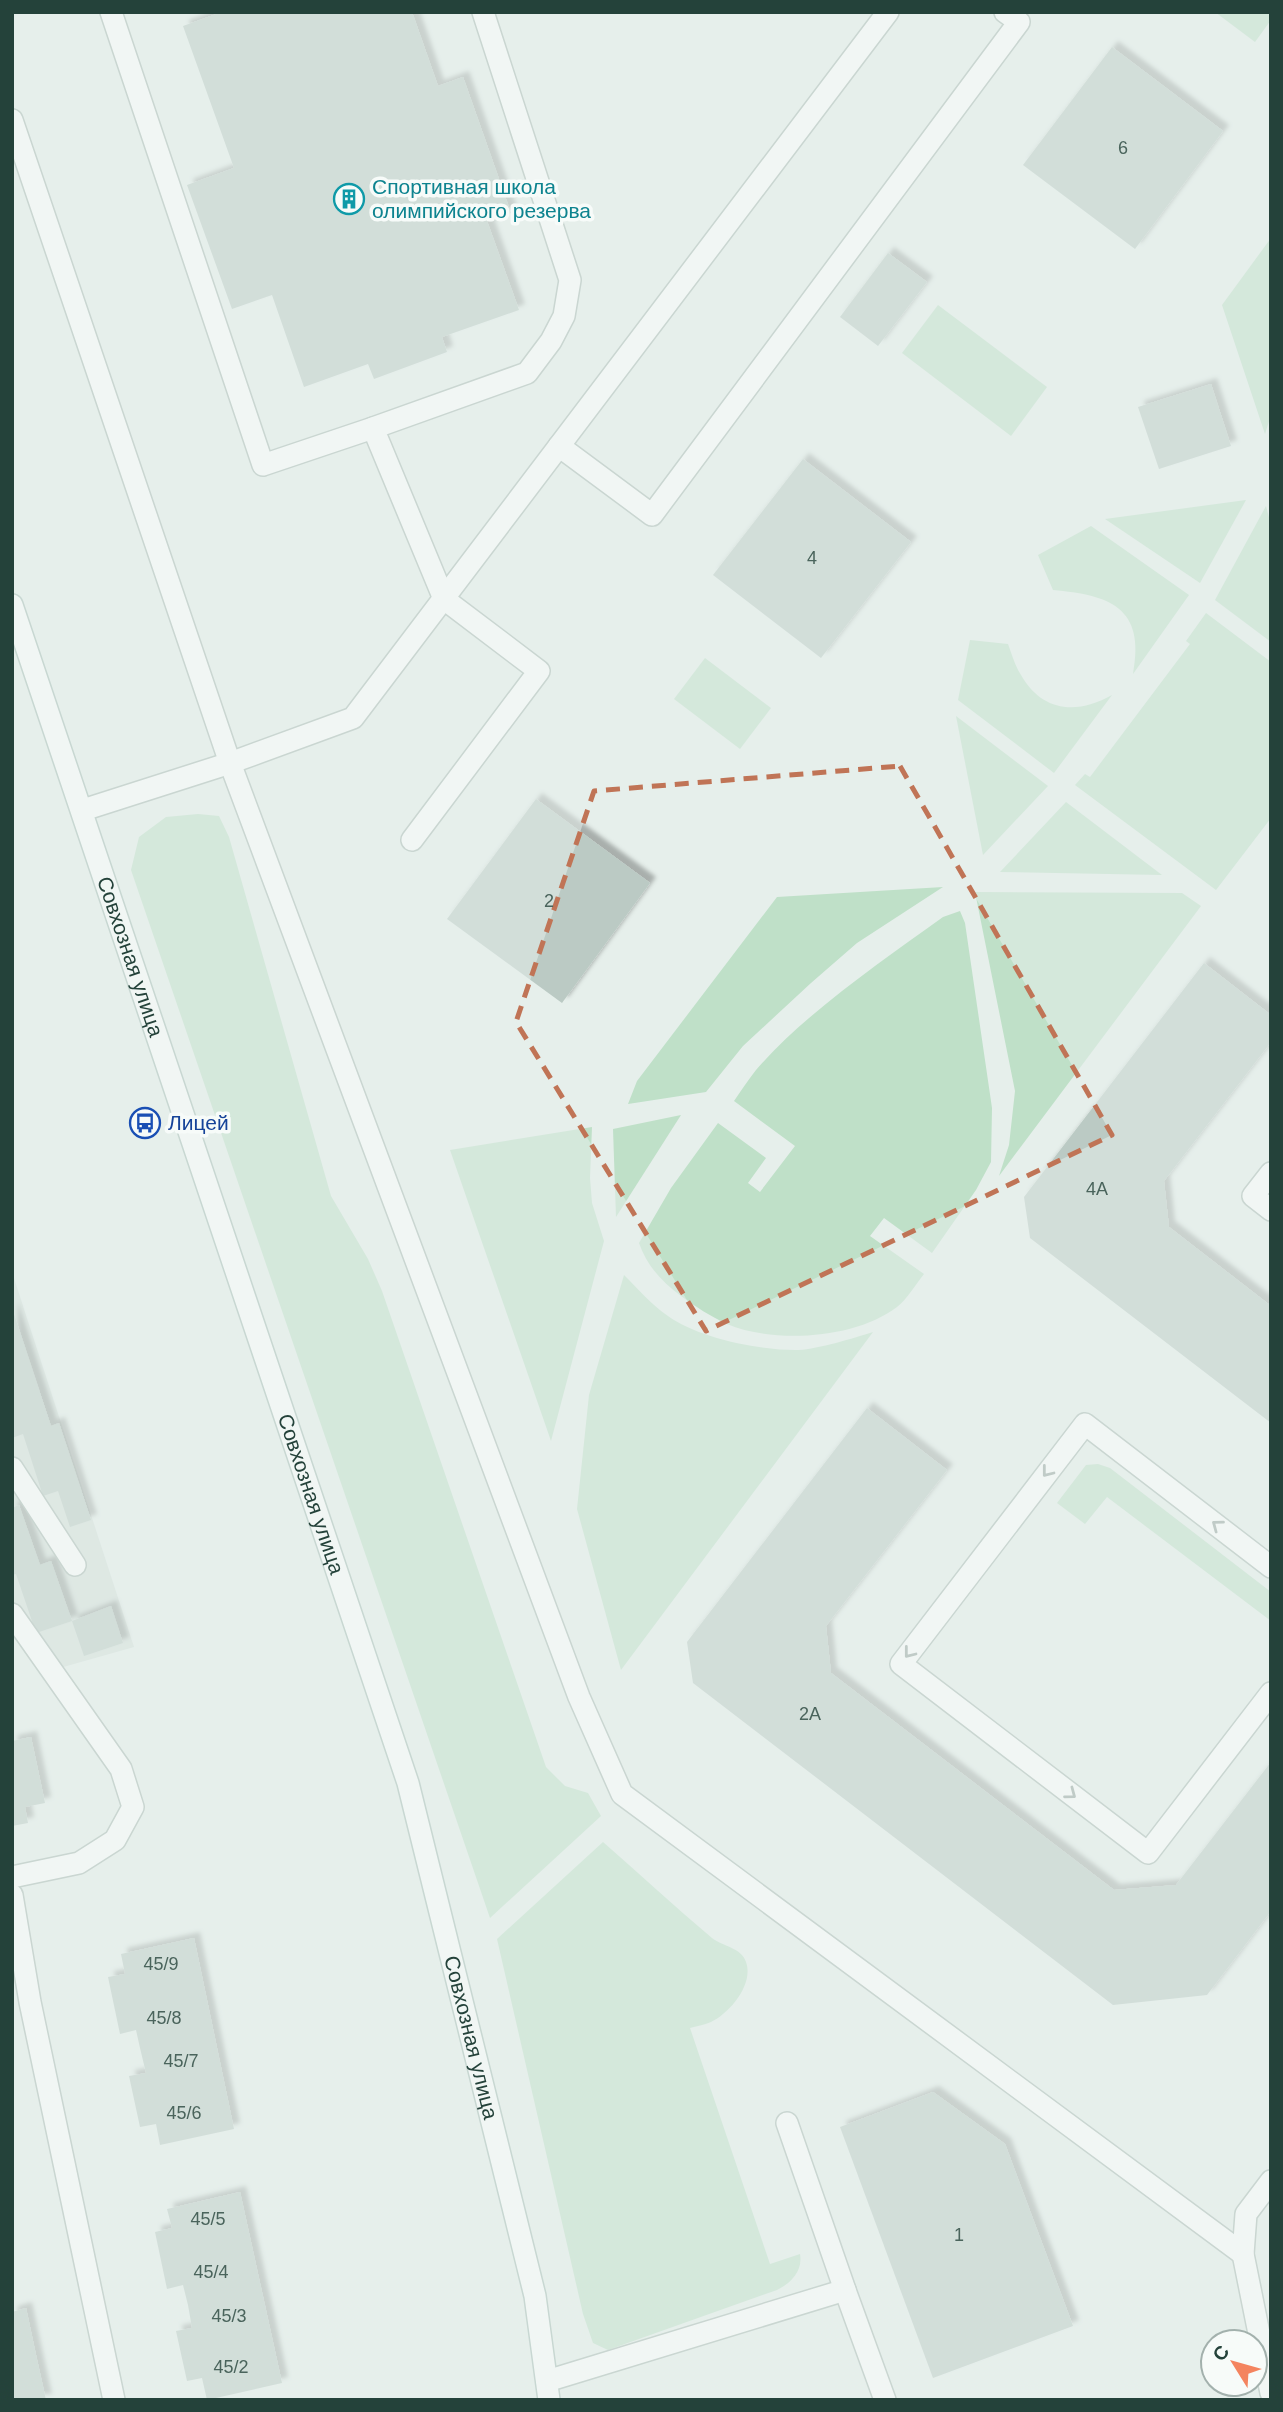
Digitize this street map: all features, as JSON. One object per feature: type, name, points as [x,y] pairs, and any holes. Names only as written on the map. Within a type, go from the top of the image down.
[{"type":"street","points":[[111,12],[263,465],[527,373],[551,341],[564,316],[570,280],[483,12]]},
{"type":"street","points":[[83,810],[230,763],[353,718],[888,12]]},
{"type":"street","points":[[559,446],[652,515],[1019,22],[1005,12]]},
{"type":"street","points":[[12,120],[230,763],[579,1697],[622,1794],[1243,2254]]},
{"type":"street","points":[[373,428],[444,599],[539,671],[412,840]]},
{"type":"street","name":"Совхозная улица","points":[[12,605],[408,1783],[535,2297],[548,2391]]},
{"type":"street","points":[[1271,1173],[1253,1196],[1271,1210]]},
{"type":"street","points":[[1271,1567],[1085,1424],[901,1664],[1148,1853],[1271,1693]]},
{"type":"street","points":[[12,1468],[75,1565]]},
{"type":"street","points":[[12,1614],[121,1769],[133,1807],[115,1840],[79,1863],[12,1877]]},
{"type":"street","points":[[12,1895],[30,2002],[114,2400]]},
{"type":"street","points":[[787,2123],[885,2400]]},
{"type":"street","points":[[1271,2181],[1246,2214],[1243,2254],[1271,2393]]},
{"type":"street","points":[[548,2391],[845,2290]]},
{"type":"highlighted area","points":[[900,766],[1112,1135],[706,1331],[516,1022],[594,791]]},
{"type":"shaded area","points":[[12,1272],[134,1647],[49,1671],[12,1610]]},
{"type":"green space","points":[[1215,12],[1271,12],[1271,20],[1255,42]]},
{"type":"green space","points":[[1271,238],[1271,415],[1265,434],[1222,305]]},
{"type":"green space","points":[[938,305],[1047,387],[1011,436],[902,353]]},
{"type":"green space","points":[[1246,500],[1200,583],[1105,519]]},
{"type":"green space","points":[[1266,506],[1271,525],[1271,642],[1215,600]]},
{"type":"green space","points":[[1091,526],[1189,595],[1133,674],[1136,651],[1134,633],[1128,619],[1106,601],[1073,592],[1053,590],[1038,555]]},
{"type":"green space","points":[[1206,613],[1271,662],[1271,818],[1216,890],[1075,785],[1085,774],[1090,777],[1190,644],[1186,641]]},
{"type":"green space","points":[[970,640],[1008,644],[1017,668],[1030,687],[1039,697],[1050,703],[1086,706],[1112,695],[1054,773],[958,700]]},
{"type":"green space","points":[[705,658],[771,708],[740,749],[674,699]]},
{"type":"green space","points":[[956,716],[1048,786],[983,855]]},
{"type":"green space","points":[[1066,802],[1162,875],[1000,872]]},
{"type":"green space","points":[[198,814],[219,816],[229,837],[331,1196],[368,1259],[382,1291],[546,1767],[565,1786],[588,1793],[601,1816],[490,1918],[131,870],[139,837],[166,817]]},
{"type":"green space","points":[[943,887],[857,943],[743,1046],[706,1092],[628,1104],[637,1081],[777,897]]},
{"type":"green space","points":[[975,892],[1182,893],[1201,906],[999,1176],[1009,1145],[1015,1091]]},
{"type":"green space","points":[[960,911],[965,923],[992,1108],[991,1162],[976,1190],[932,1253],[884,1218],[870,1236],[924,1274],[901,1304],[880,1318],[837,1332],[814,1335],[790,1336],[746,1330],[727,1324],[692,1304],[661,1279],[646,1259],[639,1243],[671,1188],[718,1123],[766,1158],[748,1183],[760,1192],[795,1146],[734,1101],[747,1082],[775,1049],[820,1009],[943,917]]},
{"type":"green space","points":[[681,1115],[616,1217],[613,1129]]},
{"type":"green space","points":[[592,1127],[592,1203],[604,1241],[551,1441],[450,1150]]},
{"type":"green space","points":[[624,1275],[668,1316],[696,1331],[731,1342],[799,1350],[873,1332],[621,1670],[577,1509],[589,1395]]},
{"type":"green space","points":[[1098,1464],[1110,1468],[1271,1592],[1271,1621],[1107,1497],[1085,1524],[1057,1503],[1086,1465]]},
{"type":"green space","points":[[603,1842],[712,1938],[744,1957],[747,1979],[733,2005],[718,2018],[690,2028],[770,2264],[800,2254],[800,2266],[795,2276],[777,2290],[608,2350],[593,2343],[583,2314],[497,1939]]},
{"type":"building","name":"Спортивная школа олимпийского резерва","points":[[222,12],[412,12],[438,86],[463,77],[511,213],[487,221],[519,310],[442,337],[447,352],[374,379],[368,364],[304,387],[272,295],[232,309],[187,185],[234,168],[183,26]]},
{"type":"building","points":[[1112,47],[1223,131],[1135,249],[1023,165]]},
{"type":"building","points":[[888,253],[927,282],[878,346],[840,317]]},
{"type":"building","points":[[1211,384],[1231,446],[1159,469],[1138,407]]},
{"type":"building","points":[[803,459],[911,542],[821,658],[713,575]]},
{"type":"building","points":[[536,799],[650,883],[562,1003],[447,919]]},
{"type":"building","points":[[1204,963],[1271,1015],[1271,1042],[1164,1181],[1169,1227],[1271,1306],[1271,1423],[1030,1238],[1024,1197]]},
{"type":"building","points":[[12,1308],[51,1426],[59,1423],[91,1520],[70,1527],[58,1491],[43,1496],[23,1434],[12,1438]]},
{"type":"building","points":[[867,1408],[947,1470],[826,1626],[831,1673],[1114,1890],[1176,1885],[1271,1762],[1271,1911],[1207,1995],[1113,2005],[693,1683],[687,1642]]},
{"type":"building","points":[[19,1505],[40,1565],[51,1561],[72,1621],[36,1633],[16,1574],[12,1575],[12,1508]]},
{"type":"building","points":[[111,1606],[123,1643],[84,1656],[72,1621]]},
{"type":"building","points":[[31,1737],[45,1803],[25,1807],[28,1823],[12,1826],[12,1741]]},
{"type":"building","points":[[194,1938],[234,2129],[160,2145],[156,2124],[140,2127],[129,2076],[146,2073],[136,2030],[120,2034],[108,1977],[125,1974],[121,1954]]},
{"type":"building","points":[[933,2092],[1005,2144],[1073,2326],[933,2378],[840,2127]]},
{"type":"building","points":[[240,2192],[282,2383],[207,2400],[202,2378],[187,2381],[176,2331],[192,2328],[188,2305],[183,2285],[167,2289],[155,2232],[172,2228],[167,2209]]},
{"type":"building","points":[[26,2308],[46,2400],[12,2400],[12,2312]]},
{"type":"place","name":"Спортивная школа олимпийского резерва","points":[[349,199]]},
{"type":"place","name":"Лицей","points":[[145,1123]]}]
